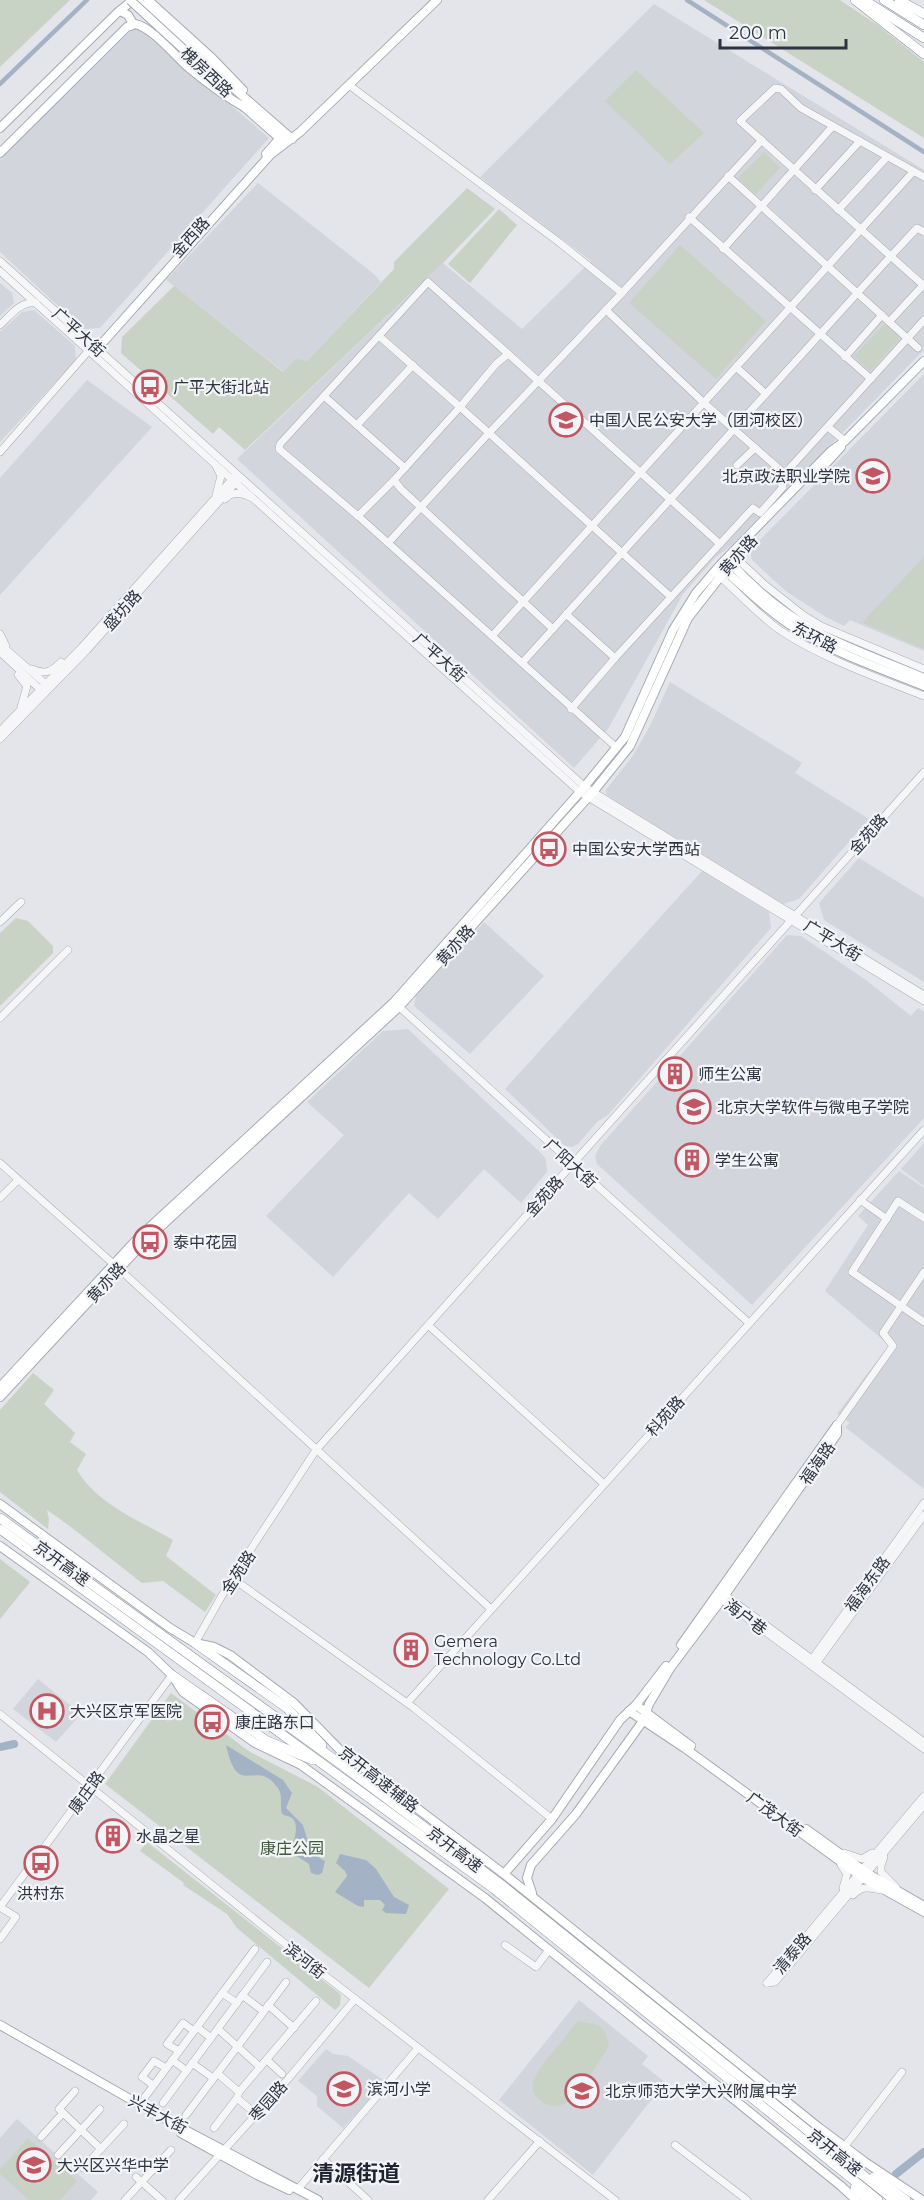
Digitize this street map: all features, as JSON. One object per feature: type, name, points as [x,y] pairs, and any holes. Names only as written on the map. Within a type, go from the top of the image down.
[{"type":"highway","points":[[855,0],[924,54]]},
{"type":"highway","points":[[864,0],[924,38]]},
{"type":"highway","points":[[884,0],[924,25]]},
{"type":"highway","points":[[899,0],[924,14]]},
{"type":"highway","name":"京开高速","points":[[0,1518],[332,1764],[493,1888],[822,2149],[865,2191],[878,2200]]},
{"type":"highway","name":"京开高速","points":[[0,1529],[332,1764]]},
{"type":"highway","points":[[195,1643],[287,1708],[332,1764]]},
{"type":"highway","points":[[172,1675],[267,1741],[332,1764]]},
{"type":"highway","points":[[822,2149],[865,2191],[896,2194],[906,2200]]},
{"type":"main road","points":[[0,128],[133,0]]},
{"type":"main road","name":"槐房西路","points":[[133,0],[207,67],[265,115],[286,140]]},
{"type":"main road","points":[[148,0],[212,58],[265,115]]},
{"type":"main road","name":"金西路","points":[[93,350],[286,140],[349,85],[437,0]]},
{"type":"main road","points":[[120,11],[128,15],[132,22],[130,26]]},
{"type":"main road","points":[[0,153],[130,26],[135,24],[145,28],[188,67],[230,99],[246,108]]},
{"type":"main road","name":"槐房西路","points":[[207,67],[246,108],[286,140]]},
{"type":"main road","name":"黄亦路","points":[[587,792],[633,722],[673,630],[696,593],[835,455],[844,441],[924,361]]},
{"type":"main road","name":"黄亦路","points":[[0,1387],[116,1266],[397,1005],[630,746],[679,634],[725,564]]},
{"type":"main road","name":"东环路","points":[[725,564],[765,606],[805,634],[924,686]]},
{"type":"main road","name":"东环路","points":[[725,564],[792,616],[824,635],[924,676]]},
{"type":"main road","name":"黄亦路","points":[[0,1397],[116,1266]]},
{"type":"main road","name":"福海路","points":[[534,1898],[526,1878],[531,1864],[576,1814],[645,1717],[649,1704],[671,1667],[837,1425]]},
{"type":"main road","name":"京开高速辅路","points":[[0,1504],[170,1628],[195,1643],[214,1647],[230,1655],[294,1702],[340,1750],[504,1874],[844,2146],[865,2191]]},
{"type":"main road","name":"京开高速辅路","points":[[0,1546],[148,1652],[172,1675],[183,1692],[255,1743],[301,1765],[485,1898],[549,1950],[865,2191]]},
{"type":"main road","name":"福海路","points":[[504,1874],[552,1819],[620,1720],[721,1596]]},
{"type":"main road","name":"广茂大街","points":[[632,1708],[888,1893],[924,1912]]},
{"type":"main road","name":"广茂大街","points":[[862,1874],[924,1906]]},
{"type":"main road","name":"兴丰大街","points":[[0,2025],[308,2200]]},
{"type":"main road","name":"兴丰大街","points":[[0,2031],[223,2152],[318,2200]]},
{"type":"main road","points":[[896,2194],[922,2200]]},
{"type":"street","points":[[349,85],[560,243],[622,293]]},
{"type":"street","points":[[889,322],[924,285],[793,171],[740,121],[775,88],[781,90],[801,108],[924,177]]},
{"type":"street","points":[[723,249],[833,126]]},
{"type":"street","points":[[388,543],[762,140]]},
{"type":"street","points":[[815,190],[860,141]]},
{"type":"street","points":[[838,210],[887,157]]},
{"type":"street","points":[[492,636],[913,171]]},
{"type":"street","points":[[728,176],[918,348]]},
{"type":"street","points":[[689,218],[871,380]]},
{"type":"street","points":[[522,663],[890,257],[917,228],[923,230]]},
{"type":"street","name":"广平大街","points":[[0,261],[209,458],[237,478],[258,502],[587,792],[924,1001]]},
{"type":"street","name":"广平大街","points":[[0,271],[93,350],[587,792]]},
{"type":"street","points":[[617,748],[388,543],[279,449],[280,444],[428,282],[720,544]]},
{"type":"street","points":[[20,289],[23,297],[20,306]]},
{"type":"street","points":[[0,326],[20,306],[29,302],[36,303]]},
{"type":"street","points":[[606,310],[704,403],[784,474]]},
{"type":"street","points":[[845,357],[882,315]]},
{"type":"street","points":[[572,709],[615,658],[753,508],[760,513],[783,487],[779,480],[784,474],[924,320]]},
{"type":"street","points":[[379,336],[671,597]]},
{"type":"street","points":[[0,452],[45,402],[57,393],[93,350]]},
{"type":"street","points":[[357,516],[394,480],[460,408],[496,364],[508,354]]},
{"type":"street","points":[[357,425],[413,365]]},
{"type":"street","points":[[736,367],[766,394]]},
{"type":"street","points":[[324,396],[405,468]]},
{"type":"street","points":[[828,427],[844,441]]},
{"type":"street","points":[[737,465],[755,448]]},
{"type":"street","points":[[209,458],[221,476],[214,500]]},
{"type":"street","name":"盛坊路","points":[[0,731],[46,689],[214,500],[237,478]]},
{"type":"street","name":"盛坊路","points":[[0,739],[207,514],[237,478]]},
{"type":"street","points":[[394,480],[553,629]]},
{"type":"street","points":[[207,514],[233,494],[246,495],[258,502]]},
{"type":"street","points":[[725,564],[759,614],[780,630],[842,662],[924,696]]},
{"type":"street","points":[[725,564],[765,585],[821,626],[924,669]]},
{"type":"street","points":[[765,606],[780,630]]},
{"type":"street","points":[[566,614],[615,658]]},
{"type":"street","points":[[0,634],[2,651],[11,663],[46,689]]},
{"type":"street","points":[[824,635],[844,635]]},
{"type":"street","points":[[2,651],[46,673],[74,655]]},
{"type":"street","points":[[842,662],[868,663]]},
{"type":"street","points":[[908,662],[924,676]]},
{"type":"street","points":[[11,663],[27,686],[25,700],[20,711]]},
{"type":"street","points":[[24,664],[46,689]]},
{"type":"street","points":[[886,670],[907,689]]},
{"type":"street","name":"金苑路","points":[[195,1643],[232,1578],[316,1450],[924,772]]},
{"type":"street","points":[[0,922],[21,902]]},
{"type":"street","name":"广平大街","points":[[793,918],[924,995]]},
{"type":"street","points":[[0,1018],[68,950]]},
{"type":"street","name":"广阳大街","points":[[397,1005],[749,1323]]},
{"type":"street","name":"科苑路","points":[[407,1703],[924,1130]]},
{"type":"street","points":[[0,1163],[491,1609]]},
{"type":"street","points":[[0,1198],[18,1180]]},
{"type":"street","points":[[860,1200],[886,1219]]},
{"type":"street","points":[[924,1218],[898,1201],[852,1272],[924,1322]]},
{"type":"street","points":[[837,1425],[893,1346],[884,1333],[924,1272]]},
{"type":"street","points":[[428,1325],[604,1484]]},
{"type":"street","name":"福海东路","points":[[813,1663],[924,1503]]},
{"type":"street","name":"福海东路","points":[[813,1663],[924,1515]]},
{"type":"street","points":[[232,1578],[407,1703],[552,1819]]},
{"type":"street","name":"海户巷","points":[[721,1596],[924,1742]]},
{"type":"street","name":"海户巷","points":[[813,1663],[924,1749]]},
{"type":"street","name":"康庄路","points":[[0,1907],[172,1675]]},
{"type":"street","name":"滨河街","points":[[0,1714],[355,1999],[538,2143],[615,2200]]},
{"type":"street","name":"清泰路","points":[[924,1796],[885,1842],[862,1874],[837,1908],[775,1982],[767,1983],[838,1897],[862,1874],[886,1851],[924,1805]]},
{"type":"street","points":[[834,1852],[862,1859],[885,1842]]},
{"type":"street","points":[[886,1851],[880,1866],[881,1872],[907,1896]]},
{"type":"street","points":[[834,1852],[847,1874],[838,1897]]},
{"type":"street","points":[[837,1908],[861,1888],[869,1887],[888,1893]]},
{"type":"street","points":[[0,1907],[16,1917],[0,1939]]},
{"type":"street","points":[[505,1945],[536,1967],[549,1950]]},
{"type":"street","points":[[145,2097],[255,1949]]},
{"type":"street","points":[[163,2103],[267,1962]]},
{"type":"street","points":[[186,2115],[286,1982]]},
{"type":"street","points":[[222,1993],[237,2003]]},
{"type":"street","points":[[242,1995],[266,2008],[294,2028]]},
{"type":"street","name":"枣园路","points":[[179,2200],[355,1999]]},
{"type":"street","points":[[214,2128],[260,2067],[316,2001]]},
{"type":"street","points":[[178,2051],[167,2043],[183,2022],[211,2038]]},
{"type":"street","points":[[218,2029],[260,2067]]},
{"type":"street","points":[[298,2189],[418,2048]]},
{"type":"street","points":[[172,2060],[187,2071]]},
{"type":"street","points":[[267,2060],[282,2074]]},
{"type":"street","points":[[153,2085],[142,2078],[154,2061],[166,2068]]},
{"type":"street","points":[[192,2063],[215,2076],[238,2095],[250,2109]]},
{"type":"street","points":[[844,2146],[902,2072]]},
{"type":"street","points":[[75,2091],[59,2109],[101,2149]]},
{"type":"street","points":[[58,2155],[100,2109]]},
{"type":"street","points":[[41,2137],[63,2113]]},
{"type":"street","points":[[83,2168],[124,2124]]},
{"type":"street","points":[[488,2200],[538,2143]]},
{"type":"street","points":[[675,2145],[747,2200]]},
{"type":"street","points":[[125,2200],[139,2180],[171,2150]]},
{"type":"street","points":[[323,2159],[368,2200]]},
{"type":"street","points":[[139,2180],[162,2200]]},
{"type":"shaded area","name":"中国人民公安大学（团河校区）","points":[[654,4],[924,170],[924,350],[732,545],[715,558],[683,594],[608,729],[574,768],[237,459],[443,263],[522,329],[591,261],[480,177]]},
{"type":"shaded area","points":[[137,25],[269,138],[100,328],[83,329],[0,252],[0,159]]},
{"type":"shaded area","points":[[258,183],[374,274],[381,282],[307,361],[284,372],[166,280]]},
{"type":"shaded area","points":[[0,283],[12,293],[14,303],[0,316]]},
{"type":"shaded area","points":[[34,310],[75,346],[76,360],[0,442],[0,332],[22,312]]},
{"type":"shaded area","name":"北京政法职业学院","points":[[924,374],[924,651],[850,620],[844,626],[826,617],[787,592],[752,560],[750,550]]},
{"type":"shaded area","points":[[87,380],[152,427],[0,595],[0,478]]},
{"type":"shaded area","points":[[670,682],[802,763],[795,773],[869,819],[799,899],[783,904],[608,796],[605,791],[632,757],[650,726]]},
{"type":"shaded area","points":[[859,858],[924,898],[924,982],[824,920],[819,903]]},
{"type":"shaded area","points":[[702,871],[769,912],[771,928],[608,1115],[597,1122],[578,1144],[572,1147],[565,1146],[505,1089]]},
{"type":"shaded area","points":[[484,922],[544,976],[470,1054],[414,1006],[416,995]]},
{"type":"shaded area","points":[[787,935],[801,936],[866,980],[911,1016],[918,1008],[924,1012],[924,1118],[752,1305],[597,1164],[595,1156],[600,1146]]},
{"type":"shaded area","points":[[408,1029],[543,1155],[547,1172],[521,1203],[484,1169],[438,1219],[409,1193],[333,1277],[266,1216],[344,1135],[307,1102],[383,1031]]},
{"type":"shaded area","points":[[924,1143],[924,1186],[901,1169]]},
{"type":"shaded area","points":[[899,1171],[924,1188],[924,1489],[845,1427],[850,1423],[837,1414],[889,1345],[825,1291],[868,1225],[858,1216]]},
{"type":"shaded area","name":"大兴区京军医院","points":[[38,1679],[81,1714],[56,1742],[13,1709]]},
{"type":"shaded area","name":"北京师范大学大兴附属中学","points":[[579,2000],[648,2056],[642,2064],[665,2082],[593,2175],[499,2100]]},
{"type":"shaded area","name":"滨河小学","points":[[326,2049],[333,2054],[348,2056],[386,2082],[343,2128],[317,2106],[317,2096],[298,2081]]},
{"type":"shaded area","name":"大兴区兴华中学","points":[[17,2119],[98,2192],[91,2200],[0,2200],[0,2138]]},
{"type":"green space","points":[[0,0],[70,0],[0,67]]},
{"type":"green space","points":[[704,0],[840,0],[879,26],[924,62],[924,138]]},
{"type":"green space","points":[[636,70],[704,133],[670,164],[605,101]]},
{"type":"green space","points":[[764,152],[780,168],[755,195],[738,178]]},
{"type":"green space","points":[[467,188],[495,209],[443,263],[245,450],[219,427],[213,434],[121,353],[122,337],[174,286],[283,372],[296,359],[307,361],[394,269],[394,262]]},
{"type":"green space","points":[[499,209],[517,225],[470,283],[448,264]]},
{"type":"green space","points":[[680,245],[766,321],[716,379],[629,303]]},
{"type":"green space","points":[[885,324],[900,338],[870,371],[854,356]]},
{"type":"green space","points":[[924,557],[924,649],[863,623]]},
{"type":"green space","points":[[16,918],[28,921],[53,946],[53,953],[0,1006],[0,933]]},
{"type":"green space","points":[[33,1373],[54,1390],[44,1404],[75,1433],[70,1442],[86,1454],[77,1470],[96,1493],[107,1502],[173,1540],[166,1556],[216,1595],[205,1612],[163,1581],[142,1583],[47,1510],[48,1529],[0,1492],[0,1410]]},
{"type":"green space","points":[[0,1559],[30,1582],[0,1619]]},
{"type":"green space","name":"康庄公园","points":[[171,1693],[250,1752],[318,1787],[449,1889],[369,1988],[105,1784]]},
{"type":"green space","points":[[147,1842],[339,1993],[340,2005],[335,2010],[237,1928],[227,1914],[183,1885],[184,1883],[140,1851]]},
{"type":"green space","points":[[578,2021],[599,2025],[606,2034],[609,2046],[590,2076],[567,2102],[554,2106],[547,2104],[541,2101],[533,2091],[535,2077]]},
{"type":"green space","points":[[28,2138],[77,2181],[60,2200],[29,2200],[0,2174],[0,2169]]},
{"type":"water","points":[[226,1745],[283,1780],[292,1793],[286,1808],[303,1825],[311,1853],[325,1861],[322,1873],[318,1875],[311,1873],[309,1864],[295,1855],[292,1846],[296,1827],[292,1818],[282,1814],[280,1793],[277,1787],[262,1776],[242,1775],[236,1771]]},
{"type":"water","points":[[340,1854],[366,1860],[376,1869],[394,1897],[409,1905],[406,1914],[386,1913],[382,1910],[385,1905],[380,1900],[364,1900],[364,1907],[358,1906],[335,1892],[347,1876],[336,1863]]},
{"type":"waterway","points":[[0,84],[87,0]]},
{"type":"waterway","points":[[687,0],[924,152]]},
{"type":"waterway","points":[[0,1747],[14,1744]]},
{"type":"waterway","points":[[896,2174],[924,2152]]},
{"type":"place","name":"广平大街北站","points":[[150,387]]},
{"type":"place","name":"中国人民公安大学（团河校区）","points":[[566,420]]},
{"type":"place","name":"北京政法职业学院","points":[[873,476]]},
{"type":"place","name":"中国公安大学西站","points":[[549,849]]},
{"type":"place","name":"师生公寓","points":[[675,1074]]},
{"type":"place","name":"北京大学软件与微电子学院","points":[[694,1107]]},
{"type":"place","name":"学生公寓","points":[[692,1160]]},
{"type":"place","name":"泰中花园","points":[[150,1242]]},
{"type":"place","name":"Gemera Technology Co.Ltd","points":[[411,1650]]},
{"type":"place","name":"大兴区京军医院","points":[[47,1711]]},
{"type":"place","name":"康庄路东口","points":[[212,1722]]},
{"type":"place","name":"水晶之星","points":[[113,1836]]},
{"type":"place","name":"洪村东","points":[[41,1863]]},
{"type":"place","name":"滨河小学","points":[[344,2089]]},
{"type":"place","name":"北京师范大学大兴附属中学","points":[[582,2091]]},
{"type":"place","name":"大兴区兴华中学","points":[[34,2165]]},
{"type":"district","name":"清源街道","points":[[356,2173]]}]
